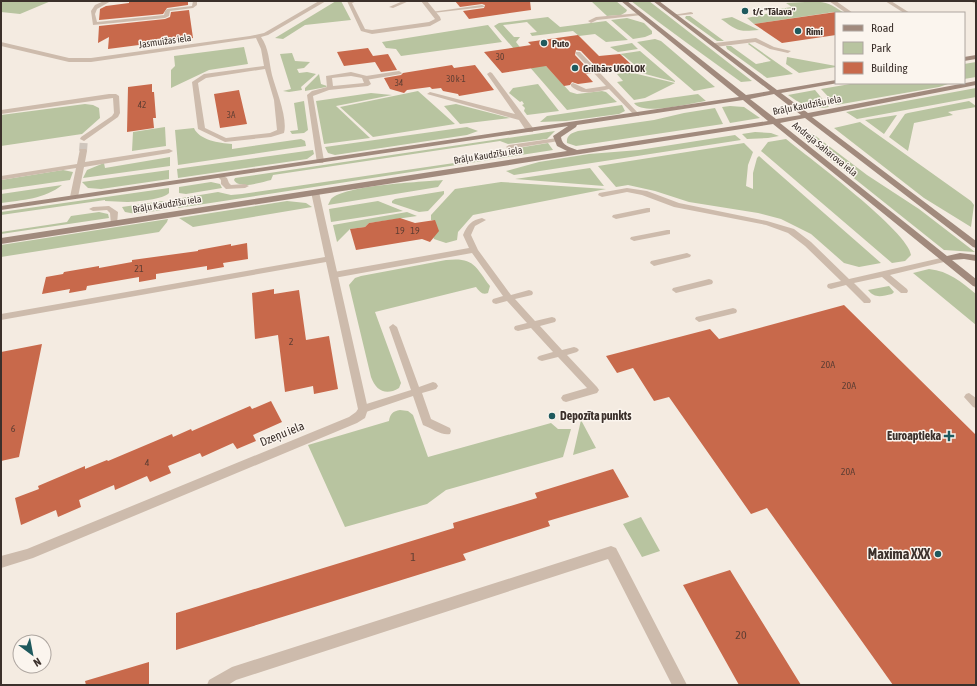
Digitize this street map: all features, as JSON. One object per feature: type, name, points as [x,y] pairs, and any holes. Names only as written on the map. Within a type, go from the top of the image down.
[{"type":"street","name":"Jasmuižas iela","points":[[1,44],[69,60],[91,60],[266,34],[323,1]]},
{"type":"street","points":[[354,1],[349,2],[363,30],[372,32],[430,24],[438,20],[424,1]]},
{"type":"street","name":"Andreja Saharova iela","points":[[624,1],[976,284]]},
{"type":"street","name":"Andreja Saharova iela","points":[[656,1],[976,244]]},
{"type":"street","points":[[832,1],[848,12]]},
{"type":"street","points":[[257,36],[260,40],[276,95],[282,131],[271,135],[225,140],[202,129],[195,82],[204,76],[267,67]]},
{"type":"street","points":[[965,59],[976,57]]},
{"type":"street","points":[[320,161],[310,95],[314,91],[331,89],[368,84],[366,78],[351,74],[328,78],[331,89]]},
{"type":"street","points":[[490,74],[530,130]]},
{"type":"street","points":[[965,83],[976,80]]},
{"type":"street","name":"Brāļu Kaudzīšu iela","points":[[1,208],[637,115],[835,82]]},
{"type":"street","name":"Brāļu Kaudzīšu iela","points":[[1,241],[773,122],[976,83]]},
{"type":"street","points":[[430,94],[521,118]]},
{"type":"street","points":[[1,112],[116,96],[117,113],[115,116],[84,139]]},
{"type":"street","points":[[581,123],[557,136],[557,140],[560,146],[582,151]]},
{"type":"street","points":[[74,197],[83,151]]},
{"type":"street","points":[[1,178],[169,151]]},
{"type":"street","points":[[315,192],[363,409]]},
{"type":"street","points":[[945,259],[968,255],[976,258]]},
{"type":"street","points":[[1,317],[330,259]]},
{"type":"street","name":"Dzeņu iela","points":[[1,562],[28,554],[353,420],[361,415],[363,409]]},
{"type":"street","points":[[214,685],[232,674],[611,552],[680,685]]},
{"type":"lane","points":[[109,1],[95,7],[93,10],[92,16],[95,24],[165,16],[167,15],[166,11],[193,6],[195,5],[195,1]]},
{"type":"lane","points":[[391,7],[407,1]]},
{"type":"lane","points":[[887,1],[906,12]]},
{"type":"lane","points":[[433,12],[455,7],[482,6]]},
{"type":"lane","points":[[675,15],[691,13]]},
{"type":"lane","points":[[605,18],[640,14]]},
{"type":"lane","points":[[715,45],[756,40],[772,48],[788,51]]},
{"type":"lane","points":[[578,53],[637,115]]},
{"type":"lane","points":[[366,78],[399,73]]},
{"type":"lane","points":[[573,85],[577,90],[583,91],[611,87]]},
{"type":"lane","points":[[509,147],[557,140]]},
{"type":"lane","points":[[220,176],[225,180],[225,184],[228,187],[246,186]]},
{"type":"lane","points":[[602,195],[627,190],[644,193],[677,204],[732,217],[767,223],[791,231],[808,244],[867,301]]},
{"type":"lane","points":[[93,209],[109,208],[114,212],[114,223]]},
{"type":"lane","points":[[616,217],[647,210]]},
{"type":"lane","points":[[482,220],[476,222],[470,227],[467,235],[474,250],[509,298],[594,390],[566,398]]},
{"type":"lane","points":[[634,239],[667,232]]},
{"type":"lane","points":[[334,275],[474,250]]},
{"type":"lane","points":[[654,263],[687,255]]},
{"type":"lane","points":[[831,286],[945,259]]},
{"type":"lane","points":[[884,274],[904,291]]},
{"type":"lane","points":[[676,290],[709,282]]},
{"type":"lane","points":[[496,301],[529,293]]},
{"type":"lane","points":[[699,319],[733,311]]},
{"type":"lane","points":[[518,328],[552,320]]},
{"type":"lane","points":[[392,327],[427,422],[446,432]]},
{"type":"lane","points":[[542,358],[574,350]]},
{"type":"lane","points":[[363,409],[434,386]]},
{"type":"green space","points":[[1,1],[51,1],[20,14],[1,12]]},
{"type":"green space","points":[[336,1],[341,1],[351,20],[305,25],[283,39],[275,38]]},
{"type":"green space","points":[[591,1],[616,1],[627,10],[621,15],[607,16]]},
{"type":"green space","points":[[631,1],[649,1],[752,81],[741,82]]},
{"type":"green space","points":[[786,3],[826,3],[843,12],[754,24],[747,18],[775,12],[772,10],[792,7]]},
{"type":"green space","points":[[686,16],[690,16],[724,41],[717,41],[685,18]]},
{"type":"green space","points":[[548,17],[560,27],[606,21],[628,40],[606,42],[595,34],[579,36],[573,31],[532,36],[530,33],[537,32],[527,22],[503,25],[514,37],[520,37],[516,42],[522,50],[545,65],[570,92],[577,94],[602,91],[606,92],[617,102],[567,110],[494,26],[499,23]]},
{"type":"green space","points":[[732,17],[759,30],[738,30],[721,19]]},
{"type":"green space","points":[[627,18],[644,23],[652,31],[652,34],[633,39],[611,20]]},
{"type":"green space","points":[[488,25],[502,42],[401,56],[396,49],[386,48],[382,42]]},
{"type":"green space","points":[[655,39],[661,41],[715,87],[694,91],[637,42]]},
{"type":"green space","points":[[632,43],[638,49],[618,52],[610,47]]},
{"type":"green space","points":[[749,43],[793,74],[767,78],[727,49],[726,46],[731,46],[756,64],[771,61],[748,44]]},
{"type":"green space","points":[[244,47],[248,64],[209,70],[171,88],[171,70],[175,66],[174,56]]},
{"type":"green space","points":[[640,51],[675,82],[623,68],[636,66],[620,54]]},
{"type":"green space","points":[[292,53],[295,61],[310,62],[304,68],[297,69],[299,73],[307,72],[316,74],[301,87],[302,90],[289,92],[283,91],[291,89],[280,54]]},
{"type":"green space","points":[[787,57],[835,66],[835,67],[799,73],[786,64]]},
{"type":"green space","points":[[976,62],[976,77],[965,79],[965,64]]},
{"type":"green space","points":[[629,72],[675,83],[645,98],[634,100],[617,82],[623,81],[617,74]]},
{"type":"green space","points":[[319,74],[321,84],[327,86],[305,91],[305,88]]},
{"type":"green space","points":[[538,84],[559,111],[527,115],[524,111],[525,108],[522,105],[524,104],[522,101],[520,102],[509,93],[513,88]]},
{"type":"green space","points":[[850,84],[948,84],[939,87],[836,105],[821,89]]},
{"type":"green space","points":[[976,88],[976,97],[857,119],[846,112]]},
{"type":"green space","points":[[815,90],[829,107],[817,108],[807,106],[788,95]]},
{"type":"green space","points":[[418,91],[455,124],[373,137],[340,107]]},
{"type":"green space","points":[[371,93],[392,95],[336,106],[370,138],[324,144],[316,101]]},
{"type":"green space","points":[[698,94],[706,101],[657,109],[639,107],[634,103]]},
{"type":"green space","points":[[304,101],[308,130],[304,133],[292,134],[290,131],[298,130],[294,103]]},
{"type":"green space","points":[[969,101],[976,107],[948,112],[953,115],[914,123],[908,151],[889,137],[905,114]]},
{"type":"green space","points":[[85,104],[93,105],[99,108],[100,118],[82,134],[1,146],[1,115]]},
{"type":"green space","points":[[456,104],[510,118],[460,124],[444,106]]},
{"type":"green space","points":[[622,105],[625,111],[619,114],[566,121],[540,122],[547,116]]},
{"type":"green space","points":[[722,107],[744,107],[760,118],[730,123]]},
{"type":"green space","points":[[715,108],[723,124],[576,146],[567,143],[568,136],[578,131],[654,120]]},
{"type":"green space","points":[[897,115],[884,134],[865,120]]},
{"type":"green space","points":[[860,122],[971,201],[974,205],[971,227],[924,198],[834,128]]},
{"type":"green space","points":[[165,127],[166,146],[132,151],[133,132]]},
{"type":"green space","points":[[467,127],[478,131],[467,135],[335,155],[328,153],[325,147]]},
{"type":"green space","points":[[194,128],[205,138],[216,142],[232,144],[232,149],[301,139],[305,141],[306,146],[178,165],[175,130]]},
{"type":"green space","points":[[555,131],[547,139],[508,144],[500,141],[273,175],[271,180],[246,185],[237,183],[234,180],[235,178]]},
{"type":"green space","points":[[755,132],[771,133],[779,136],[747,139],[742,134]]},
{"type":"green space","points":[[813,134],[867,175],[919,209],[975,252],[944,250],[801,136]]},
{"type":"green space","points":[[735,135],[741,140],[514,175],[506,171],[539,162],[589,154],[639,150]]},
{"type":"green space","points":[[786,139],[856,195],[876,213],[906,244],[911,255],[905,261],[892,263],[761,151],[768,142]]},
{"type":"green space","points":[[548,143],[553,150],[178,208],[178,201],[182,198],[218,192],[231,195],[242,194],[509,155],[512,149]]},
{"type":"green space","points":[[744,143],[753,152],[748,165],[746,186],[753,189],[753,173],[757,158],[759,156],[881,263],[859,267],[844,263],[811,234],[781,219],[758,213],[689,202],[655,191],[628,185],[616,187],[598,166]]},
{"type":"green space","points":[[313,150],[314,154],[307,159],[178,178],[177,169]]},
{"type":"green space","points":[[170,157],[170,166],[83,178],[87,170],[104,163],[105,168]]},
{"type":"green space","points":[[590,168],[604,186],[515,179]]},
{"type":"green space","points":[[63,170],[73,172],[70,180],[1,190],[1,180]]},
{"type":"green space","points":[[169,170],[169,179],[101,189],[88,188],[82,182]]},
{"type":"green space","points":[[443,180],[438,187],[328,205],[331,199],[339,194],[351,190],[402,183]]},
{"type":"green space","points":[[211,182],[220,184],[222,188],[186,194],[179,193],[179,187]]},
{"type":"green space","points":[[501,182],[606,189],[473,215],[458,232],[457,240],[446,243],[434,239],[432,234],[435,221],[431,220],[431,215],[455,189]]},
{"type":"green space","points":[[62,185],[41,196],[1,203],[1,194]]},
{"type":"green space","points":[[169,188],[169,193],[166,195],[150,200],[127,202],[105,200],[1,215],[1,212]]},
{"type":"green space","points":[[444,191],[444,194],[428,211],[419,212],[392,203],[395,199]]},
{"type":"green space","points":[[163,201],[168,203],[168,209],[136,214],[125,212],[122,207]]},
{"type":"green space","points":[[287,201],[306,203],[312,207],[193,227],[179,218]]},
{"type":"green space","points":[[378,201],[403,211],[331,222],[329,209]]},
{"type":"green space","points":[[99,212],[108,214],[109,218],[1,234],[1,232],[67,222],[71,216]]},
{"type":"green space","points":[[407,212],[417,216],[369,223],[365,227],[350,229],[337,242],[333,225]]},
{"type":"green space","points":[[168,219],[159,232],[1,257],[1,245]]},
{"type":"green space","points":[[446,260],[463,260],[473,264],[490,286],[488,293],[481,293],[476,287],[375,312],[401,383],[399,388],[390,392],[382,391],[376,386],[371,377],[349,285],[355,278],[361,276]]},
{"type":"green space","points":[[929,269],[949,275],[960,281],[976,294],[976,325],[913,273]]},
{"type":"green space","points":[[889,286],[894,292],[892,294],[876,296],[868,290]]},
{"type":"green space","points":[[400,410],[408,411],[413,415],[428,457],[551,423],[558,429],[571,429],[563,457],[446,490],[427,504],[345,527],[308,445],[389,421],[392,413]]},
{"type":"green space","points":[[581,420],[596,448],[573,455]]},
{"type":"green space","points":[[641,517],[660,551],[642,557],[623,524]]},
{"type":"building","points":[[129,1],[188,1],[188,5],[167,8],[163,14],[99,20],[100,9],[106,6],[129,3]]},
{"type":"building","points":[[455,1],[530,1],[531,10],[469,19],[463,11],[484,8],[485,5],[482,4],[460,7]]},
{"type":"building","points":[[189,10],[193,38],[108,49],[109,37],[98,43],[99,26],[165,19],[170,17],[171,12]]},
{"type":"building","points":[[835,12],[835,35],[782,43],[754,24]]},
{"type":"building","points":[[578,35],[599,56],[620,54],[634,67],[601,72],[581,51],[576,50],[575,55],[592,73],[586,74],[593,82],[578,84],[572,82],[570,85],[564,86],[546,66],[502,73],[484,52],[531,45],[528,42]]},
{"type":"building","points":[[368,48],[373,56],[388,54],[397,70],[381,72],[375,62],[344,66],[337,52]]},
{"type":"building","points":[[452,65],[454,68],[475,65],[494,90],[459,96],[458,94],[443,91],[441,88],[432,89],[430,87],[407,90],[404,93],[390,89],[384,78],[401,75],[403,73]]},
{"type":"building","points":[[152,84],[156,118],[153,118],[154,128],[127,132],[128,87]]},
{"type":"building","points":[[239,90],[247,124],[220,128],[214,94]]},
{"type":"building","points":[[400,218],[415,223],[435,220],[439,231],[430,242],[422,239],[356,250],[350,229],[365,227],[369,223]]},
{"type":"building","points":[[247,243],[248,259],[223,263],[224,267],[207,270],[207,266],[156,274],[156,279],[139,282],[139,277],[87,286],[86,290],[69,293],[70,289],[42,294],[46,277],[63,274],[64,272],[99,266],[99,268],[132,262],[132,260],[198,251],[231,244],[231,246]]},
{"type":"building","points":[[274,289],[274,294],[299,290],[306,340],[329,336],[338,389],[314,394],[313,386],[285,392],[278,335],[255,339],[252,293]]},
{"type":"building","points":[[844,305],[976,435],[976,685],[893,685],[767,508],[751,514],[669,397],[654,401],[633,368],[617,373],[606,356],[710,329],[719,339]]},
{"type":"building","points":[[42,344],[19,457],[1,461],[1,352]]},
{"type":"building","points":[[271,401],[282,422],[253,435],[256,441],[237,449],[233,443],[202,457],[200,453],[168,466],[171,473],[150,482],[147,476],[115,490],[114,485],[79,500],[81,507],[58,517],[56,510],[21,525],[15,498],[39,489],[38,486],[85,466],[85,469],[107,460],[108,461],[172,434],[173,437],[191,429],[192,431],[250,406],[252,409]]},
{"type":"building","points":[[613,469],[629,497],[548,521],[550,526],[463,554],[466,560],[176,650],[176,613],[454,528],[453,523],[537,498],[535,493]]},
{"type":"building","points":[[730,570],[801,685],[739,685],[683,585]]},
{"type":"building","points":[[149,662],[149,685],[86,685],[85,681]]},
{"type":"tunnel","points":[[83,151],[84,139]]},
{"type":"place","name":"t/c \"Tālava\"","points":[[745,11]]},
{"type":"place","name":"Rimi","points":[[798,31]]},
{"type":"place","name":"Puto","points":[[544,43]]},
{"type":"place","name":"Grilbārs UGOLOK","points":[[575,68]]},
{"type":"place","name":"Depozīta punkts","points":[[552,416]]},
{"type":"place","name":"Euroaptieka","points":[[949,436]]},
{"type":"place","name":"Maxima XXX","points":[[938,554]]}]
